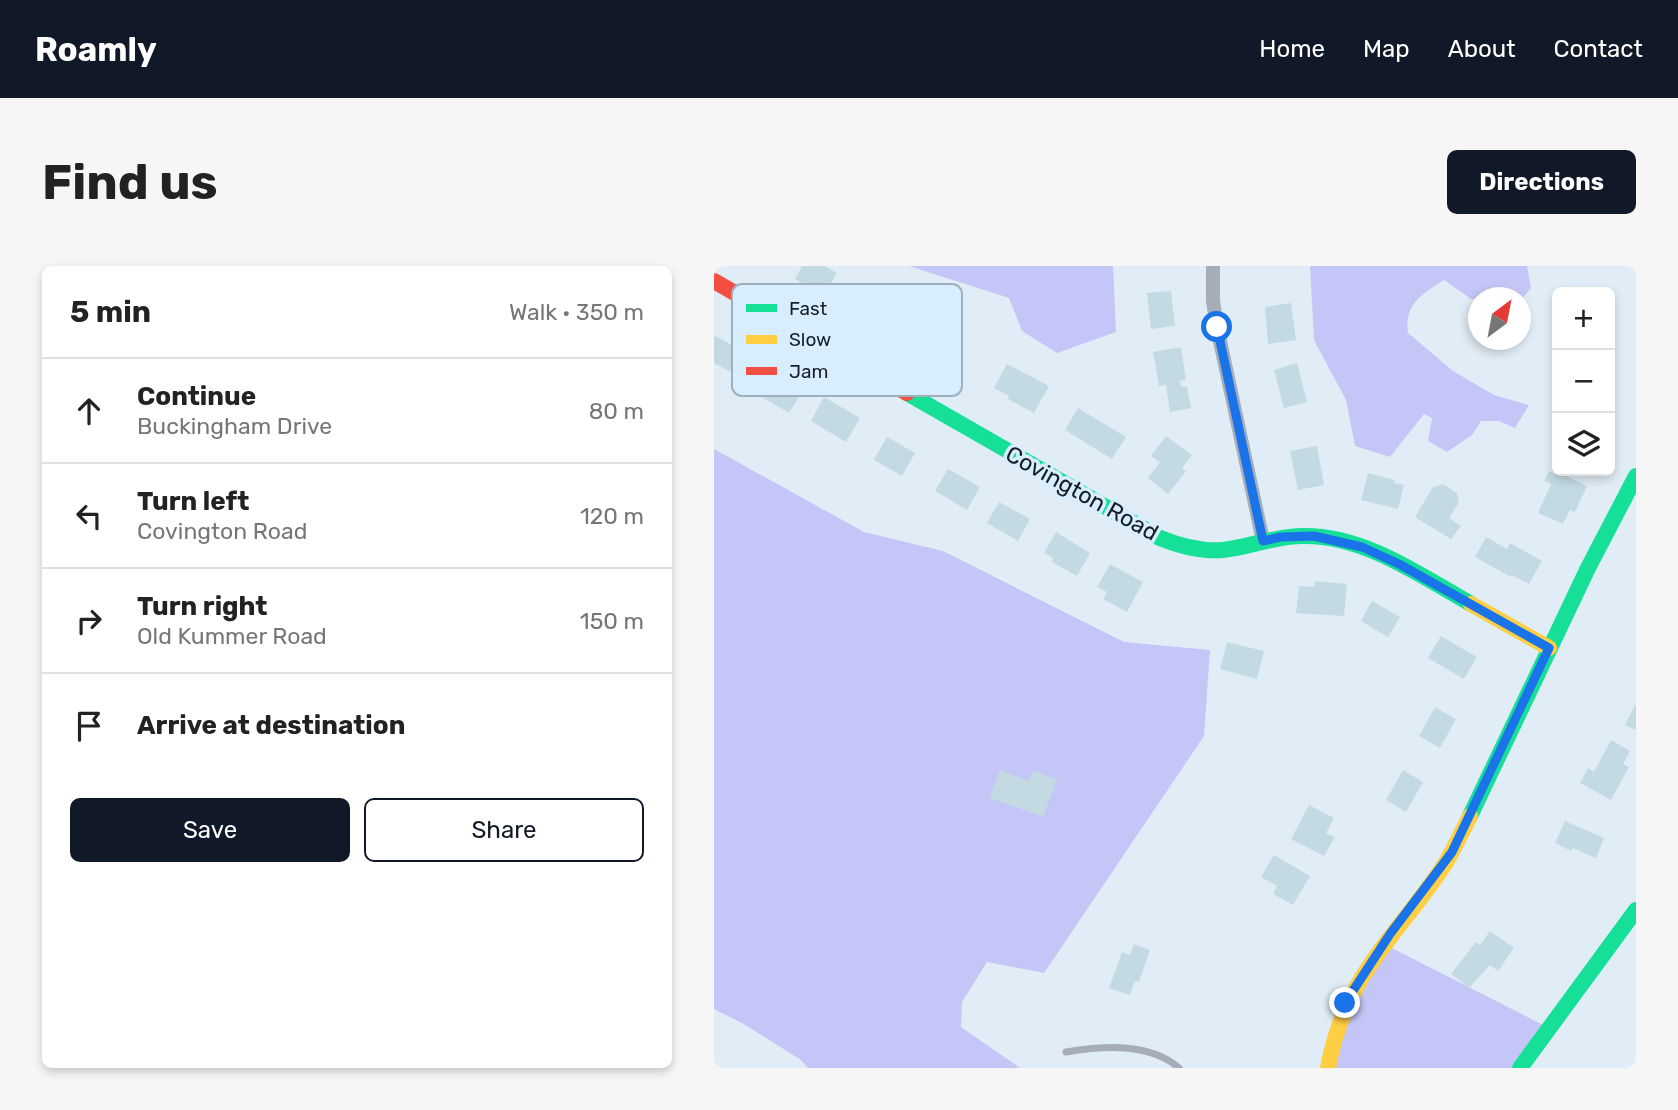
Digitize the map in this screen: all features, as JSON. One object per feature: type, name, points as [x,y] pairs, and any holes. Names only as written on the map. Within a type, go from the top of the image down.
[{"type":"street","points":[[1213,266],[1213,301],[1217,327],[1263,541]]},
{"type":"street","name":"Covington Road","points":[[714,281],[732,292]]},
{"type":"street","name":"Covington Road","points":[[911,396],[1151,536],[1206,550],[1224,550],[1281,537],[1314,536],[1362,547],[1399,564],[1549,648]]},
{"type":"street","points":[[1328,1068],[1331,1045],[1345,1003],[1390,934],[1452,852],[1549,648],[1636,476]]},
{"type":"street","points":[[1520,1068],[1636,911]]},
{"type":"lane","points":[[1066,1052],[1097,1047],[1138,1050],[1169,1060],[1179,1068]]},
{"type":"shaded area","points":[[909,266],[1113,266],[1116,332],[1057,353],[1022,331],[1009,298]]},
{"type":"shaded area","points":[[1310,266],[1527,266],[1531,287],[1468,287],[1468,297],[1444,280],[1412,307],[1407,323],[1408,333],[1453,371],[1494,395],[1529,405],[1515,428],[1499,421],[1481,421],[1472,435],[1447,452],[1428,441],[1432,418],[1424,414],[1390,457],[1355,446],[1346,400],[1314,340]]},
{"type":"shaded area","points":[[714,449],[864,532],[943,551],[1124,642],[1210,650],[1204,736],[1044,973],[987,962],[962,1002],[961,1027],[1020,1068],[808,1068],[801,1060],[714,1009]]},
{"type":"shaded area","points":[[1384,944],[1549,1028],[1520,1068],[1328,1068]]},
{"type":"building","points":[[802,266],[825,266],[837,273],[830,284],[803,284],[795,279]]},
{"type":"building","points":[[1171,291],[1175,326],[1151,329],[1147,293]]},
{"type":"building","points":[[1291,303],[1296,340],[1268,344],[1265,307]]},
{"type":"building","points":[[714,335],[732,345],[732,370],[714,363]]},
{"type":"building","points":[[1181,347],[1186,380],[1180,381],[1181,387],[1187,386],[1191,408],[1170,412],[1166,385],[1159,386],[1153,352]]},
{"type":"building","points":[[1297,363],[1307,402],[1284,408],[1274,370]]},
{"type":"building","points":[[1007,364],[1049,386],[1034,413],[994,388]]},
{"type":"building","points":[[760,396],[799,396],[789,413]]},
{"type":"building","points":[[824,397],[860,418],[846,442],[811,421]]},
{"type":"building","points":[[1078,408],[1126,437],[1112,459],[1065,430]]},
{"type":"building","points":[[1166,436],[1192,455],[1182,468],[1186,471],[1168,494],[1148,478],[1160,462],[1151,456]]},
{"type":"building","points":[[887,437],[915,453],[902,476],[874,460]]},
{"type":"building","points":[[1317,446],[1324,485],[1298,490],[1290,451]]},
{"type":"building","points":[[948,469],[980,487],[967,510],[935,491]]},
{"type":"building","points":[[1549,471],[1552,476],[1566,476],[1587,486],[1575,512],[1570,510],[1563,524],[1538,513],[1551,484],[1544,481]]},
{"type":"building","points":[[1368,473],[1404,485],[1398,509],[1361,500]]},
{"type":"building","points":[[1443,484],[1457,493],[1459,502],[1449,518],[1461,526],[1451,539],[1415,517],[1433,487]]},
{"type":"building","points":[[999,502],[1030,519],[1018,541],[987,523]]},
{"type":"building","points":[[1056,532],[1090,553],[1077,576],[1052,562],[1053,558],[1044,553]]},
{"type":"building","points":[[1486,537],[1507,549],[1510,543],[1542,561],[1529,584],[1475,557]]},
{"type":"building","points":[[1110,564],[1143,582],[1127,612],[1103,599],[1107,592],[1097,587]]},
{"type":"building","points":[[1315,581],[1347,584],[1344,616],[1296,613],[1299,586],[1314,587]]},
{"type":"building","points":[[1372,601],[1400,617],[1388,637],[1361,621]]},
{"type":"building","points":[[1441,636],[1477,657],[1464,679],[1428,658]]},
{"type":"building","points":[[1227,642],[1264,651],[1257,679],[1220,669]]},
{"type":"building","points":[[1636,703],[1636,730],[1625,725]]},
{"type":"building","points":[[1435,707],[1456,719],[1440,748],[1419,736]]},
{"type":"building","points":[[1611,740],[1630,751],[1623,764],[1629,767],[1611,800],[1580,783],[1588,768],[1594,772]]},
{"type":"building","points":[[1000,770],[1029,781],[1033,771],[1057,779],[1043,817],[990,798]]},
{"type":"building","points":[[1403,770],[1423,782],[1406,812],[1386,800]]},
{"type":"building","points":[[1309,805],[1334,818],[1326,833],[1335,837],[1324,856],[1291,839]]},
{"type":"building","points":[[1565,821],[1604,838],[1596,858],[1555,843]]},
{"type":"building","points":[[1274,855],[1310,876],[1293,905],[1273,894],[1277,886],[1261,877]]},
{"type":"building","points":[[1490,931],[1514,948],[1498,971],[1490,965],[1469,988],[1451,974],[1476,942],[1480,945]]},
{"type":"building","points":[[1134,944],[1150,950],[1139,982],[1135,981],[1130,995],[1109,988],[1122,952],[1130,955]]},
{"type":"traffic: fast","points":[[912,396],[1168,541],[1191,548],[1215,550],[1233,549],[1293,536],[1326,537],[1370,549],[1412,569],[1471,604]]},
{"type":"traffic: fast","points":[[1470,816],[1588,568],[1636,476]]},
{"type":"traffic: fast","points":[[1520,1068],[1636,910]]},
{"type":"traffic: slow","points":[[1471,604],[1549,648]]},
{"type":"traffic: slow","points":[[1328,1068],[1336,1035],[1360,982],[1374,958],[1445,864],[1470,816]]},
{"type":"traffic: jam","points":[[714,281],[732,291]]},
{"type":"route","points":[[1217,327],[1263,541],[1281,537],[1314,536],[1362,547],[1399,564],[1549,648],[1452,852],[1390,934],[1345,1003]]}]
